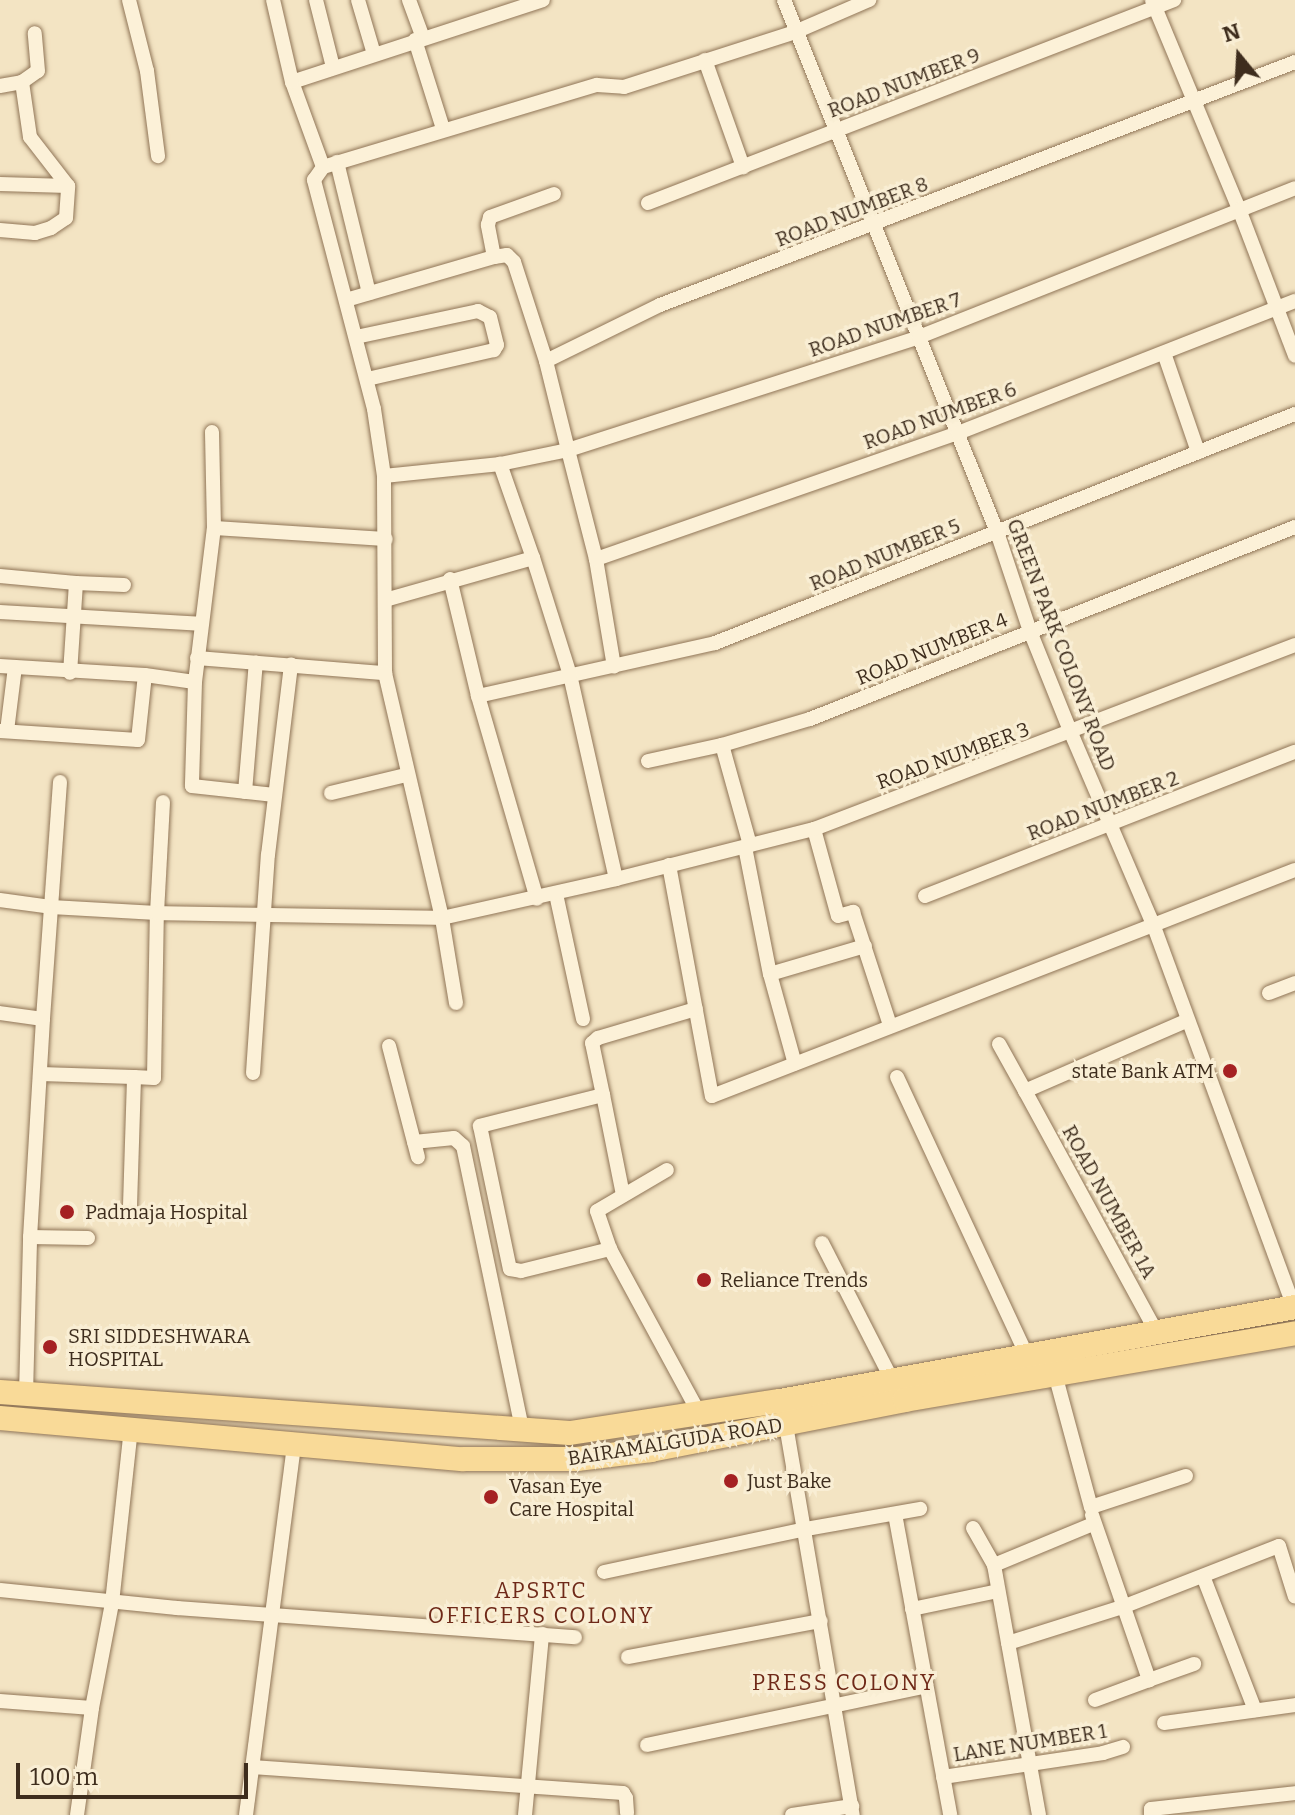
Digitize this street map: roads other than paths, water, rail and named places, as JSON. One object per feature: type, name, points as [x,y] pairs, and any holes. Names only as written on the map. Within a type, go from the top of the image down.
[{"type":"main road","name":"BAIRAMALGUDA ROAD","points":[[0,1392],[561,1433],[892,1380],[1294,1307]]},
{"type":"main road","name":"BAIRAMALGUDA ROAD","points":[[0,1418],[463,1459],[563,1460],[651,1450],[1055,1374],[1295,1333]]},
{"type":"main road","points":[[561,1433],[563,1460]]},
{"type":"street","points":[[129,0],[147,71],[158,156]]},
{"type":"street","points":[[316,0],[333,67]]},
{"type":"street","points":[[358,0],[374,54]]},
{"type":"street","points":[[409,0],[443,129]]},
{"type":"street","points":[[292,82],[543,0]]},
{"type":"street","name":"GREEN PARK COLONY ROAD","points":[[784,0],[997,532],[1030,631],[1108,826],[1153,924],[1186,1021],[1294,1307]]},
{"type":"street","points":[[456,1003],[442,918],[406,775],[385,673],[384,476],[367,379],[314,180],[330,165],[597,85],[624,87],[795,32],[869,0]]},
{"type":"street","name":"ROAD NUMBER 9","points":[[648,203],[1153,4],[1174,0]]},
{"type":"street","points":[[278,2],[292,82],[330,165],[369,293]]},
{"type":"street","points":[[1153,4],[1239,209],[1295,356]]},
{"type":"street","points":[[0,86],[22,82],[38,71],[35,33]]},
{"type":"street","points":[[705,60],[743,167]]},
{"type":"street","name":"ROAD NUMBER 8","points":[[546,361],[660,305],[1295,62]]},
{"type":"street","points":[[0,230],[35,233],[60,224],[66,218],[68,186],[33,145],[22,82]]},
{"type":"street","points":[[0,184],[68,186]]},
{"type":"street","name":"ROAD NUMBER 7","points":[[384,476],[500,464],[568,450],[919,337],[1295,188]]},
{"type":"street","points":[[494,257],[488,225],[490,217],[554,194]]},
{"type":"street","points":[[346,300],[494,257],[507,255],[514,262],[546,361],[596,559],[614,666]]},
{"type":"street","name":"ROAD NUMBER 6","points":[[596,559],[958,433],[1295,301]]},
{"type":"street","points":[[356,337],[478,311],[490,317],[497,345],[494,350],[367,379]]},
{"type":"street","points":[[1164,353],[1198,452]]},
{"type":"street","name":"ROAD NUMBER 5","points":[[478,696],[715,643],[1295,414]]},
{"type":"street","points":[[212,432],[214,528],[197,658],[192,786],[275,795]]},
{"type":"street","points":[[500,464],[570,675],[616,879]]},
{"type":"street","name":"ROAD NUMBER 4","points":[[648,761],[722,745],[810,719],[1295,527]]},
{"type":"street","points":[[214,528],[386,539]]},
{"type":"street","points":[[385,600],[450,579],[533,558]]},
{"type":"street","points":[[0,576],[124,585]]},
{"type":"street","points":[[450,579],[478,696],[537,899]]},
{"type":"street","points":[[70,673],[76,583]]},
{"type":"street","points":[[0,612],[200,624]]},
{"type":"street","name":"ROAD NUMBER 3","points":[[0,900],[51,907],[157,913],[442,918],[537,899],[814,829],[1295,645]]},
{"type":"street","points":[[197,658],[385,673]]},
{"type":"street","points":[[245,792],[256,662]]},
{"type":"street","points":[[253,1073],[263,914],[291,664]]},
{"type":"street","points":[[145,675],[138,740],[4,731],[8,666],[70,673],[145,675],[195,682]]},
{"type":"street","points":[[722,745],[748,846],[770,974],[795,1064]]},
{"type":"street","name":"ROAD NUMBER 2","points":[[925,896],[1295,752]]},
{"type":"street","points":[[331,793],[406,775]]},
{"type":"street","points":[[26,1394],[30,1237],[60,782]]},
{"type":"street","points":[[40,1074],[154,1078],[163,802]]},
{"type":"street","points":[[814,829],[838,916],[853,912],[890,1025]]},
{"type":"street","points":[[669,865],[712,1096],[1295,870]]},
{"type":"street","points":[[556,894],[583,1019]]},
{"type":"street","points":[[770,974],[865,946]]},
{"type":"street","points":[[1269,993],[1295,983]]},
{"type":"street","points":[[623,1195],[592,1043],[598,1038],[696,1009]]},
{"type":"street","points":[[0,1013],[43,1019]]},
{"type":"street","points":[[1025,1091],[1186,1021]]},
{"type":"street","name":"ROAD NUMBER 1A","points":[[999,1044],[1157,1333]]},
{"type":"street","points":[[389,1046],[416,1150],[454,1138],[463,1146],[523,1432]]},
{"type":"street","points":[[130,1206],[134,1077]]},
{"type":"street","points":[[897,1077],[1027,1356]]},
{"type":"street","points":[[603,1095],[485,1124],[479,1131],[510,1269],[521,1271],[610,1249]]},
{"type":"street","points":[[667,1170],[597,1211],[610,1249],[699,1413]]},
{"type":"street","points":[[30,1237],[88,1238]]},
{"type":"street","points":[[822,1243],[892,1380]]},
{"type":"street","points":[[1055,1374],[1093,1524],[1125,1606],[1149,1680]]},
{"type":"street","points":[[786,1425],[852,1810],[792,1815]]},
{"type":"street","points":[[77,1815],[92,1708],[112,1603],[131,1429]]},
{"type":"street","points":[[246,1815],[294,1444]]},
{"type":"street","points":[[1091,1507],[1186,1476]]},
{"type":"street","points":[[604,1572],[806,1529],[920,1509]]},
{"type":"street","points":[[895,1514],[950,1815]]},
{"type":"street","points":[[994,1565],[1093,1524]]},
{"type":"street","points":[[973,1528],[994,1565],[1039,1815]]},
{"type":"street","points":[[1008,1643],[1125,1606],[1279,1546],[1295,1597]]},
{"type":"street","points":[[1203,1576],[1255,1710]]},
{"type":"street","points":[[0,1590],[112,1603],[575,1637]]},
{"type":"street","points":[[912,1609],[998,1591]]},
{"type":"street","points":[[628,1657],[821,1621]]},
{"type":"street","points":[[525,1815],[542,1634]]},
{"type":"street","points":[[1095,1700],[1194,1664]]},
{"type":"street","points":[[647,1745],[926,1686]]},
{"type":"street","points":[[0,1701],[92,1708]]},
{"type":"street","points":[[1164,1723],[1295,1705]]},
{"type":"street","name":"LANE NUMBER 1","points":[[943,1777],[1103,1753],[1123,1747]]},
{"type":"street","points":[[252,1767],[623,1793],[627,1813]]},
{"type":"street","points":[[1151,1815],[1151,1809],[1295,1793]]},
{"type":"place","name":"state Bank ATM","points":[[1230,1071]]},
{"type":"place","name":"Padmaja Hospital","points":[[67,1212]]},
{"type":"place","name":"Reliance Trends","points":[[704,1280]]},
{"type":"place","name":"SRI SIDDESHWARA HOSPITAL","points":[[50,1347]]},
{"type":"place","name":"Just Bake","points":[[731,1481]]},
{"type":"place","name":"Vasan Eye Care Hospital","points":[[491,1497]]},
{"type":"district","name":"APSRTC OFFICERS COLONY","points":[[541,1602]]},
{"type":"district","name":"PRESS COLONY","points":[[844,1683]]}]
